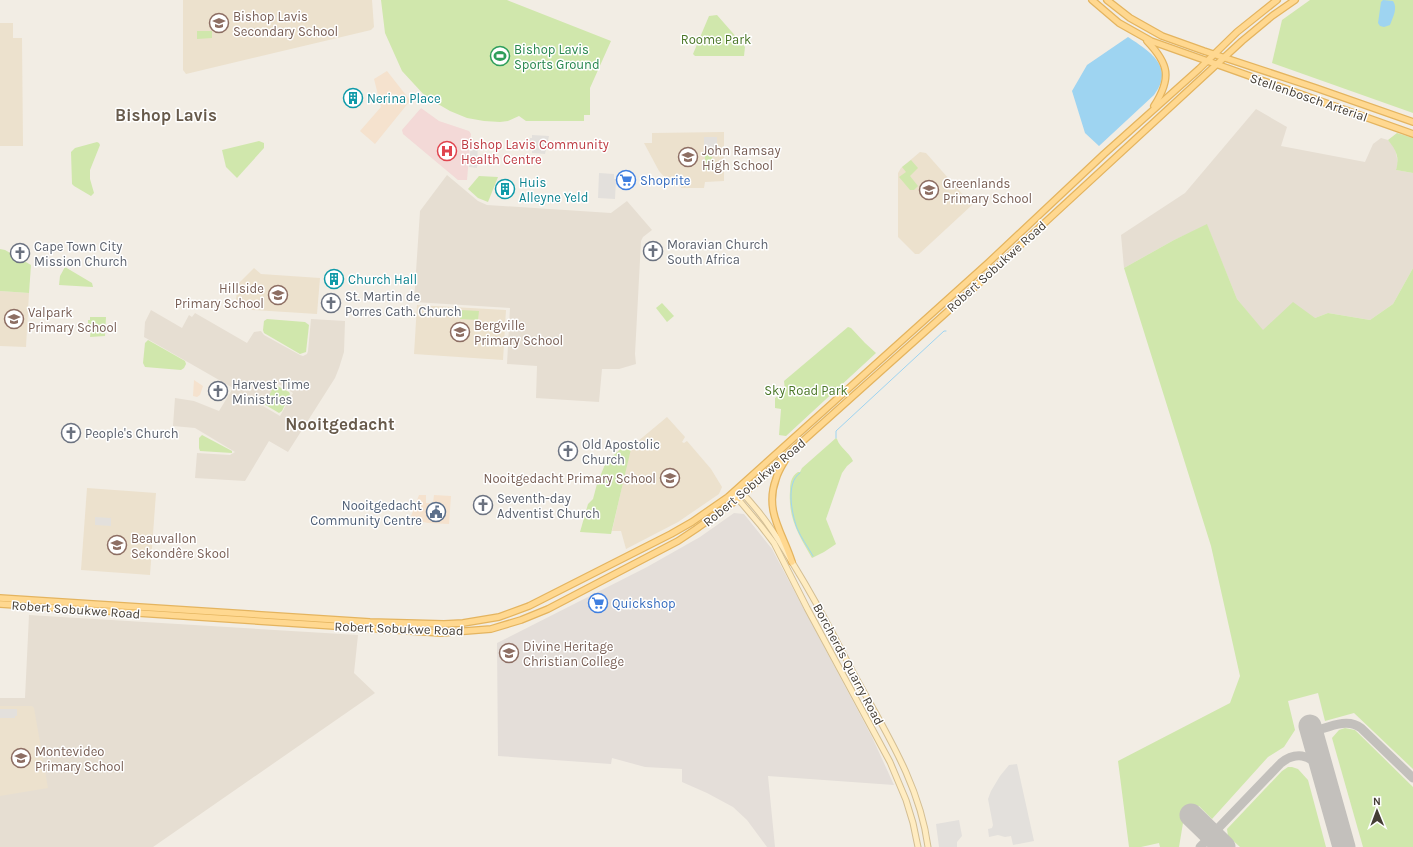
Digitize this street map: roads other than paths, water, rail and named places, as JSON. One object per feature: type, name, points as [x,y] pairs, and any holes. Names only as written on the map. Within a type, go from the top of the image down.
[{"type":"main road","points":[[1092,0],[1119,23],[1143,38],[1159,56],[1163,64],[1165,75],[1164,89],[1149,113]]},
{"type":"main road","name":"Stellenbosch Arterial","points":[[1108,0],[1130,18],[1156,33],[1413,122]]},
{"type":"main road","name":"Robert Sobukwe Road","points":[[0,598],[370,622],[438,624],[463,623],[489,619],[506,615],[541,601],[677,531],[720,504],[993,258],[1237,32],[1277,0]]},
{"type":"main road","name":"Robert Sobukwe Road","points":[[0,604],[427,632],[482,630],[499,627],[521,620],[572,596],[678,541],[738,499],[976,286],[1257,28],[1295,0]]},
{"type":"main road","name":"Stellenbosch Arterial","points":[[1143,38],[1413,134]]},
{"type":"main road","points":[[790,453],[775,481],[772,493],[772,506],[774,518],[792,562]]},
{"type":"main road","name":"Borcherds Quarry Road","points":[[738,489],[772,528],[820,608],[903,766],[920,809],[928,847]]},
{"type":"main road","name":"Borcherds Quarry Road","points":[[733,493],[761,526],[777,548],[807,608],[892,766],[908,805],[918,847]]},
{"type":"water","points":[[1383,0],[1393,1],[1395,7],[1390,25],[1384,27],[1380,26],[1378,23],[1381,2]]},
{"type":"water","points":[[1128,37],[1144,48],[1157,61],[1161,68],[1162,76],[1160,85],[1154,95],[1099,146],[1085,133],[1072,91],[1087,65]]},
{"type":"waterway","points":[[836,438],[836,431],[944,331],[946,331]]},
{"type":"waterway","points":[[800,473],[792,484],[791,499],[793,515],[797,528],[813,556]]},
{"type":"place","name":"Bishop Lavis Secondary School","points":[[219,23]]},
{"type":"place","name":"Bishop Lavis Sports Ground","points":[[500,56]]},
{"type":"place","name":"Nerina Place","points":[[353,98]]},
{"type":"place","name":"Bishop Lavis Community Health Centre","points":[[447,151]]},
{"type":"place","name":"John Ramsay High School","points":[[688,157]]},
{"type":"place","name":"Shoprite","points":[[626,180]]},
{"type":"place","name":"Huis Alleyne Yeld","points":[[505,189]]},
{"type":"place","name":"Greenlands Primary School","points":[[929,190]]},
{"type":"place","name":"Moravian Church South Africa","points":[[653,251]]},
{"type":"place","name":"Cape Town City Mission Church","points":[[20,253]]},
{"type":"place","name":"Church Hall","points":[[334,279]]},
{"type":"place","name":"Hillside Primary School","points":[[278,295]]},
{"type":"place","name":"St. Martin de Porres Cath. Church","points":[[331,303]]},
{"type":"place","name":"Valpark Primary School","points":[[14,319]]},
{"type":"place","name":"Bergville Primary School","points":[[460,332]]},
{"type":"place","name":"Harvest Time Ministries","points":[[218,391]]},
{"type":"place","name":"People's Church","points":[[71,433]]},
{"type":"place","name":"Old Apostolic Church","points":[[568,451]]},
{"type":"place","name":"Nooitgedacht Primary School","points":[[670,478]]},
{"type":"place","name":"Seventh-day Adventist Church","points":[[483,505]]},
{"type":"place","name":"Nooitgedacht Community Centre","points":[[436,512]]},
{"type":"place","name":"Beauvallon Sekondêre Skool","points":[[117,545]]},
{"type":"place","name":"Quickshop","points":[[598,603]]},
{"type":"place","name":"Divine Heritage Christian College","points":[[509,653]]},
{"type":"place","name":"Montevideo Primary School","points":[[21,758]]},
{"type":"district","name":"Bishop Lavis","points":[[166,115]]},
{"type":"district","name":"Nooitgedacht","points":[[340,424]]},
{"type":"park label","name":"Roome Park","points":[[716,39]]},
{"type":"park label","name":"Sky Road Park","points":[[806,390]]}]
